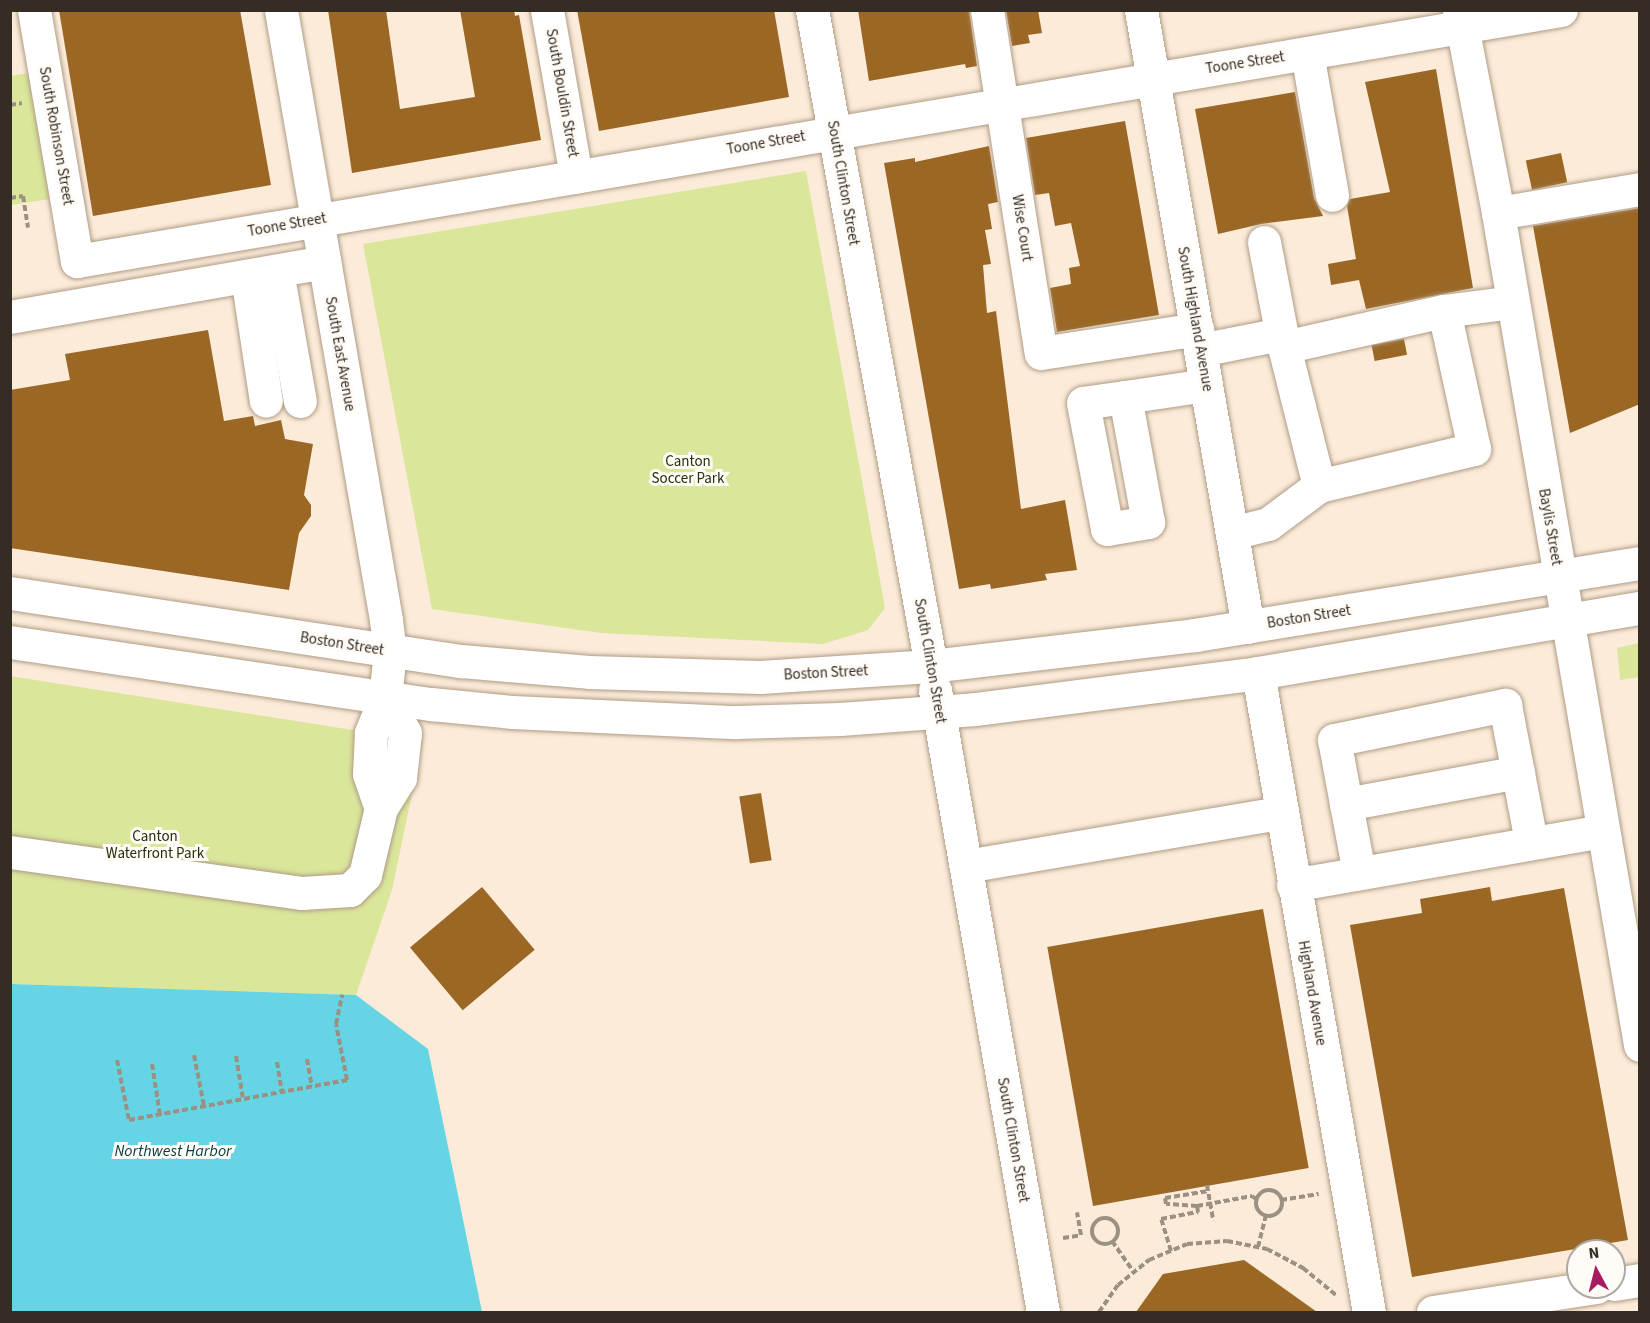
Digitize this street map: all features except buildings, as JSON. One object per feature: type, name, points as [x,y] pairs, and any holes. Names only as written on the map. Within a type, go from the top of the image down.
[{"type":"street","name":"South Robinson Street","points":[[34,10],[77,261]]},
{"type":"street","name":"South East Avenue","points":[[280,10],[390,652],[385,698]]},
{"type":"street","name":"South Bouldin Street","points":[[547,10],[576,176]]},
{"type":"street","name":"South Clinton Street","points":[[812,10],[939,711],[1043,1312]]},
{"type":"street","name":"Wise Court","points":[[987,10],[1041,353],[1198,339]]},
{"type":"street","name":"South Highland Avenue","points":[[1142,10],[1248,627]]},
{"type":"street","name":"Toone Street","points":[[77,261],[1307,53],[1460,19],[1561,10]]},
{"type":"street","name":"Baylis Street","points":[[1460,19],[1498,213],[1565,621],[1640,1045]]},
{"type":"street","points":[[1307,53],[1332,195]]},
{"type":"street","points":[[1498,213],[1640,189]]},
{"type":"street","points":[[1264,242],[1283,341],[1318,486]]},
{"type":"street","points":[[10,317],[324,262]]},
{"type":"street","points":[[262,274],[300,400]]},
{"type":"street","points":[[262,274],[267,401]]},
{"type":"street","points":[[1198,339],[1283,341],[1444,311],[1512,302]]},
{"type":"street","points":[[1232,533],[1268,524],[1318,486],[1474,449],[1444,311]]},
{"type":"street","points":[[1125,397],[1206,385]]},
{"type":"street","name":"Boston Street","points":[[10,593],[390,652],[589,672],[737,676],[931,666],[1248,627],[1640,563]]},
{"type":"street","points":[[10,642],[385,698],[512,712],[705,722],[840,719],[939,711],[1258,673],[1640,608]]},
{"type":"street","name":"Highland Avenue","points":[[1258,673],[1369,1312]]},
{"type":"street","points":[[10,852],[327,894],[350,890],[365,875],[381,808],[400,778],[405,733],[385,698]]},
{"type":"street","points":[[1359,873],[1334,740],[1505,705],[1530,841]]},
{"type":"street","points":[[1346,804],[1518,772]]},
{"type":"street","points":[[966,866],[1281,813]]},
{"type":"street","points":[[1293,885],[1530,841],[1602,831]]},
{"type":"street","points":[[1433,1312],[1566,1292]]},
{"type":"path","points":[[10,198],[22,196],[28,228]]},
{"type":"path","points":[[117,1060],[129,1120],[346,1080],[336,1024],[342,995]]},
{"type":"path","points":[[195,1055],[204,1106]]},
{"type":"path","points":[[236,1056],[243,1099]]},
{"type":"path","points":[[307,1059],[312,1086]]},
{"type":"path","points":[[277,1062],[282,1092]]},
{"type":"path","points":[[152,1064],[159,1114]]},
{"type":"path","points":[[1207,1185],[1213,1220]]},
{"type":"path","points":[[1256,1199],[1270,1190],[1281,1200]]},
{"type":"path","points":[[1208,1191],[1165,1198],[1166,1204],[1197,1206],[1252,1196],[1256,1199],[1259,1212],[1266,1216],[1278,1212],[1281,1200]]},
{"type":"path","points":[[1281,1200],[1322,1193]]},
{"type":"path","points":[[1171,1251],[1161,1219],[1198,1212],[1197,1206]]},
{"type":"path","points":[[1077,1212],[1081,1235]]},
{"type":"path","points":[[1258,1247],[1266,1216]]},
{"type":"path","points":[[1110,1219],[1118,1229],[1112,1241],[1102,1244],[1092,1233],[1098,1220],[1110,1219]]},
{"type":"path","points":[[1063,1238],[1092,1233]]},
{"type":"path","points":[[1112,1241],[1134,1272]]},
{"type":"path","points":[[1099,1312],[1118,1285],[1149,1260],[1187,1244],[1227,1241],[1258,1247],[1303,1268],[1327,1290],[1340,1297]]},
{"type":"green space","points":[[29,73],[50,199],[11,205],[10,76]]},
{"type":"green space","name":"Canton Soccer Park","points":[[806,171],[885,608],[868,630],[823,644],[601,633],[432,609],[363,244]]},
{"type":"green space","points":[[1639,643],[1639,677],[1620,680],[1617,648]]},
{"type":"green space","name":"Canton Waterfront Park","points":[[10,676],[423,741],[392,890],[356,995],[11,984]]},
{"type":"water","name":"Northwest Harbor","points":[[11,984],[356,995],[428,1049],[482,1312],[11,1312]]}]
